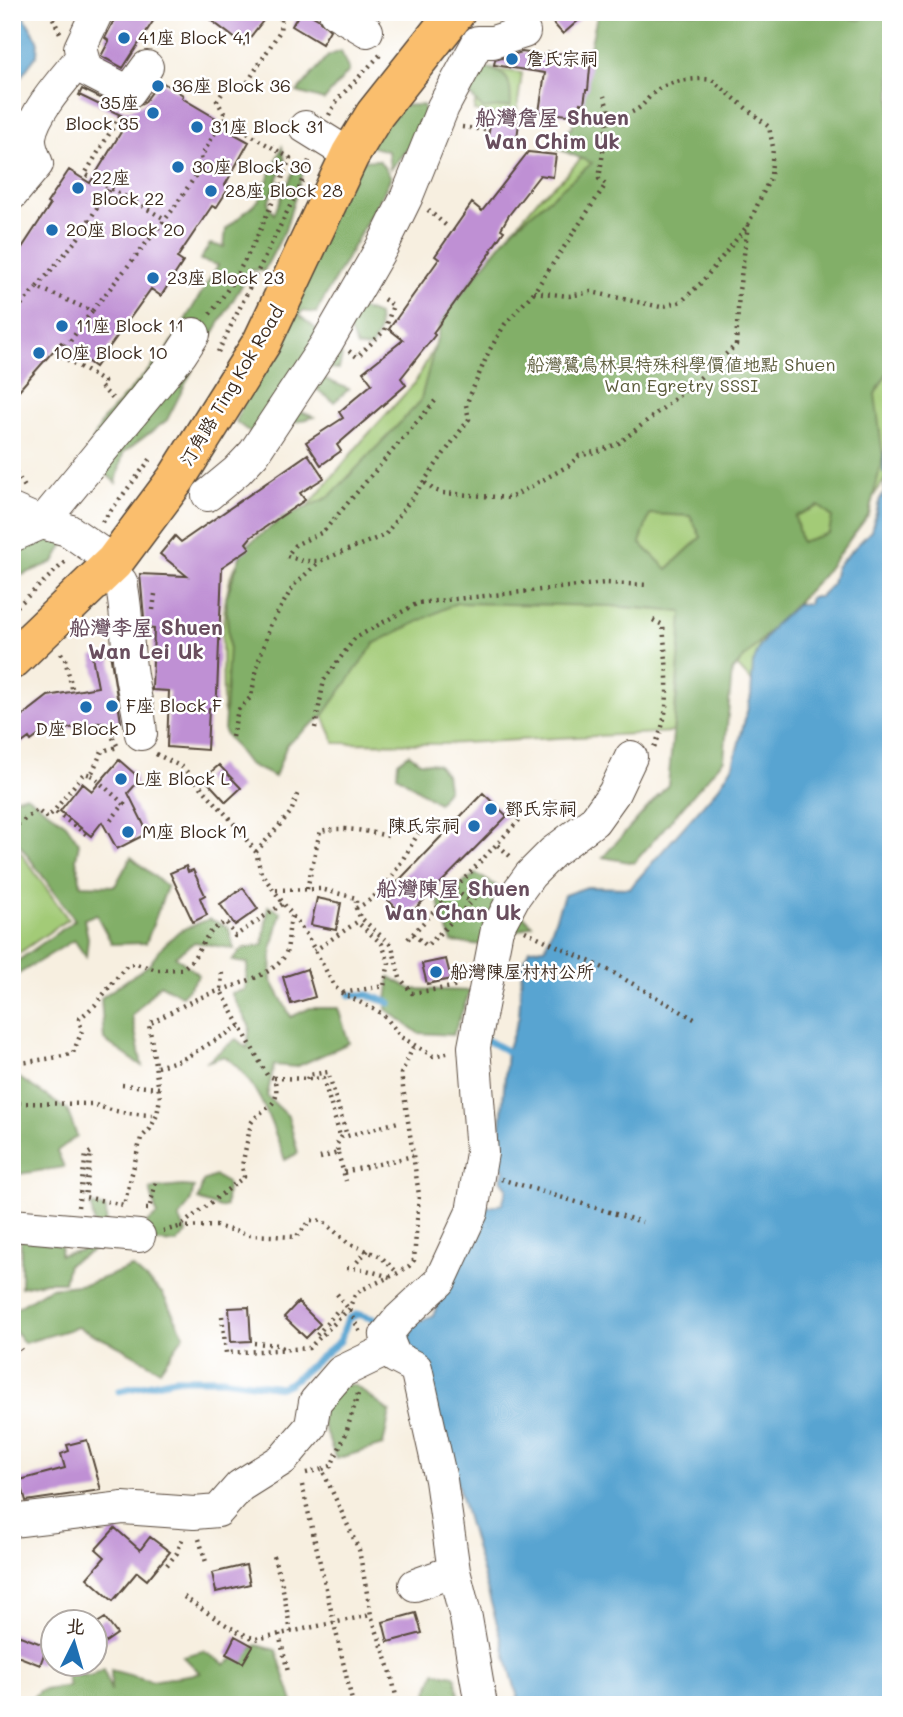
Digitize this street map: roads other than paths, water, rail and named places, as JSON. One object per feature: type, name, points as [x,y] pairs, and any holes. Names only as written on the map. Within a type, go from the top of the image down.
[{"type":"main road","name":"汀角路 Ting Kok Road","points":[[12,660],[66,610],[118,572],[262,342],[350,155],[375,114],[379,57],[451,18]]},
{"type":"street","points":[[97,12],[80,48],[86,69],[93,75],[138,79]]},
{"type":"street","points":[[335,12],[407,87],[443,107]]},
{"type":"street","points":[[451,18],[457,38],[493,42],[524,32]]},
{"type":"street","points":[[208,495],[254,453],[326,344],[389,233],[443,107],[478,42]]},
{"type":"street","points":[[12,194],[37,164],[31,151],[30,136],[41,110],[81,58]]},
{"type":"street","points":[[312,131],[350,155]]},
{"type":"street","points":[[12,536],[42,523],[181,355],[200,343]]},
{"type":"street","points":[[12,510],[42,523],[68,530],[118,572],[126,606],[130,673],[141,730]]},
{"type":"street","points":[[12,1521],[123,1508],[194,1513],[218,1511],[240,1486],[283,1459],[312,1426],[315,1402],[341,1372],[388,1338],[440,1282],[472,1212],[482,1153],[474,1047],[496,929],[530,875],[553,852],[594,821],[641,755]]},
{"type":"street","points":[[12,1225],[138,1236]]},
{"type":"street","points":[[388,1338],[395,1357],[416,1368],[421,1386],[441,1480],[454,1571],[466,1618],[481,1705]]},
{"type":"street","points":[[415,1584],[454,1571]]},
{"type":"water","points":[[12,12],[21,12],[38,40],[37,55],[12,89]]},
{"type":"water","points":[[891,437],[891,1705],[520,1705],[426,1374],[405,1341],[417,1323],[433,1315],[485,1207],[502,1204],[507,1188],[501,1179],[504,1170],[498,1162],[507,1051],[519,1017],[522,967],[529,949],[545,948],[564,895],[587,887],[630,888],[719,787],[733,765],[751,696],[753,664],[759,648],[774,625],[797,605],[808,604],[810,597],[819,597],[832,584],[836,567],[871,531],[884,493],[884,454]]},
{"type":"waterway","points":[[350,995],[369,995],[390,1003]]},
{"type":"waterway","points":[[486,1040],[507,1051]]},
{"type":"waterway","points":[[119,1391],[175,1379],[223,1379],[281,1387],[290,1383],[340,1341],[348,1319],[358,1314],[386,1323]]},
{"type":"place","name":"41座 Block 41","points":[[124,38]]},
{"type":"place","name":"詹氏宗祠","points":[[512,59]]},
{"type":"place","name":"36座 Block 36","points":[[158,86]]},
{"type":"place","name":"35座 Block 35","points":[[153,113]]},
{"type":"place","name":"31座 Block 31","points":[[197,127]]},
{"type":"place","name":"30座 Block 30","points":[[178,167]]},
{"type":"place","name":"22座 Block 22","points":[[78,188]]},
{"type":"place","name":"28座 Block 28","points":[[211,191]]},
{"type":"place","name":"20座 Block 20","points":[[52,230]]},
{"type":"place","name":"23座 Block 23","points":[[153,278]]},
{"type":"place","name":"11座 Block 11","points":[[62,326]]},
{"type":"place","name":"10座 Block 10","points":[[39,353]]},
{"type":"place","name":"F座 Block F","points":[[112,706]]},
{"type":"place","name":"D座 Block D","points":[[86,707]]},
{"type":"place","name":"L座 Block L","points":[[121,779]]},
{"type":"place","name":"鄧氏宗祠","points":[[491,809]]},
{"type":"place","name":"陳氏宗祠","points":[[474,826]]},
{"type":"place","name":"M座 Block M","points":[[128,832]]},
{"type":"place","name":"船灣陳屋村村公所","points":[[436,972]]},
{"type":"district","name":"船灣詹屋 Shuen Wan Chim Uk","points":[[552,130]]},
{"type":"district","name":"船灣李屋 Shuen Wan Lei Uk","points":[[146,640]]},
{"type":"district","name":"船灣陳屋 Shuen Wan Chan Uk","points":[[453,901]]},
{"type":"park label","name":"船灣鷺鳥林具特殊科學價值地點 Shuen Wan Egretry SSSI","points":[[681,375]]}]
